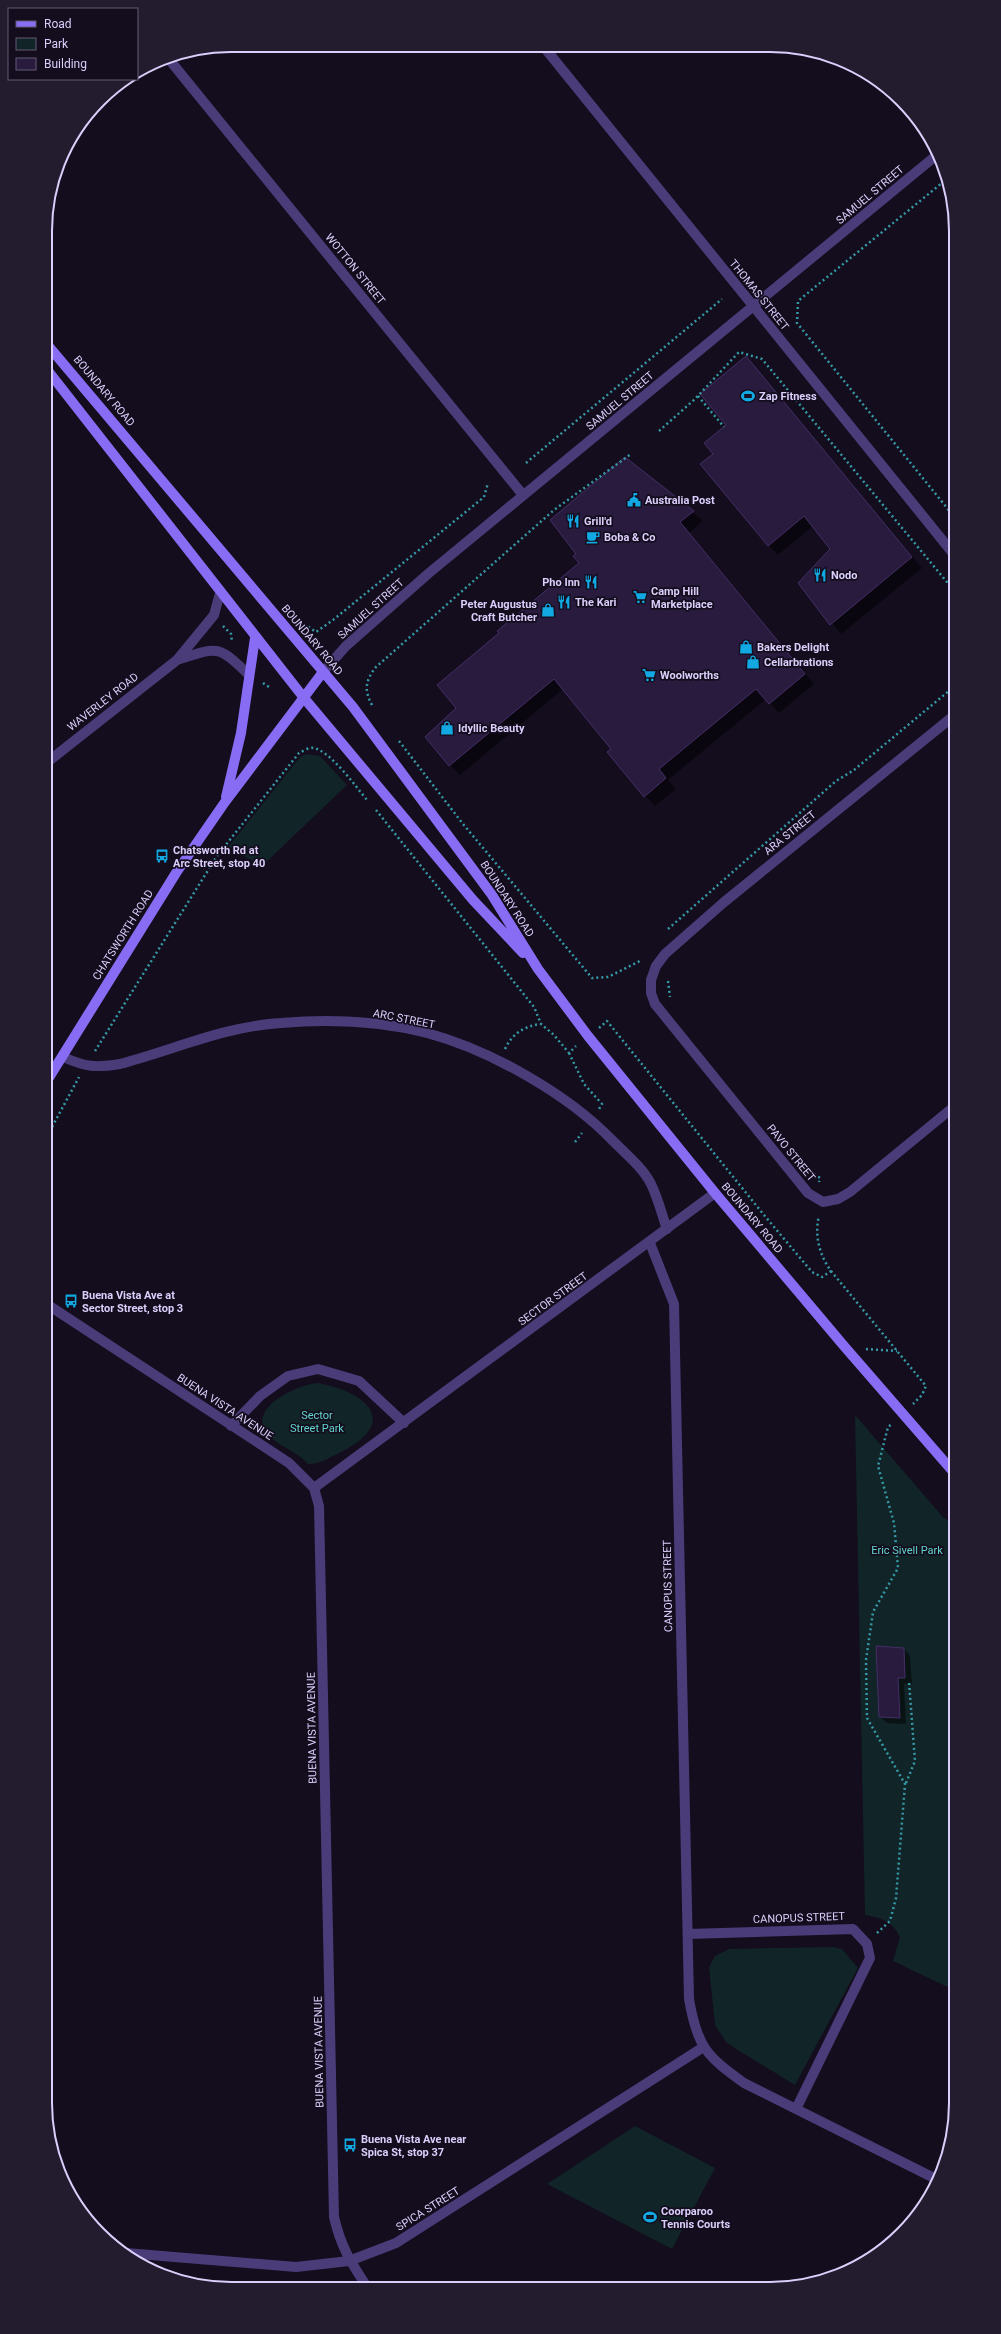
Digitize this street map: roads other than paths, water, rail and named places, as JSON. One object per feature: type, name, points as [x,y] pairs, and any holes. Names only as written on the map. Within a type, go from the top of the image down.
[{"type":"main road","name":"BOUNDARY ROAD","points":[[52,350],[323,672],[397,764],[492,894],[538,969],[593,1042],[715,1193],[949,1467]]},
{"type":"main road","name":"BOUNDARY ROAD","points":[[52,376],[255,638],[304,698],[473,900],[538,969]]},
{"type":"main road","name":"CHATSWORTH ROAD","points":[[225,802],[241,733],[255,638]]},
{"type":"main road","name":"CHATSWORTH ROAD","points":[[52,1074],[176,873],[225,802],[323,672]]},
{"type":"street","name":"THOMAS STREET","points":[[548,52],[949,548]]},
{"type":"street","name":"WOTTON STREET","points":[[172,63],[523,496]]},
{"type":"street","name":"SAMUEL STREET","points":[[323,672],[346,646],[423,578],[933,158]]},
{"type":"street","name":"WAVERLEY ROAD","points":[[52,758],[176,660],[214,615],[220,593]]},
{"type":"street","name":"WAVERLEY ROAD","points":[[176,660],[210,649],[227,653],[249,675]]},
{"type":"street","name":"ARA STREET","points":[[651,980],[656,966],[665,954],[723,902],[949,720]]},
{"type":"street","name":"PAVO STREET","points":[[651,980],[651,993],[655,1004],[808,1194],[823,1202],[838,1199],[850,1192],[949,1111]]},
{"type":"street","name":"ARC STREET","points":[[63,1057],[86,1067],[99,1068],[127,1062],[247,1028],[279,1023],[333,1021],[385,1025],[427,1033],[499,1062],[542,1084],[592,1119],[651,1183],[667,1229]]},
{"type":"street","name":"SECTOR STREET","points":[[314,1488],[650,1243],[715,1193]]},
{"type":"street","name":"CANOPUS STREET","points":[[650,1243],[674,1304],[689,1999],[693,2022],[702,2048],[718,2064],[744,2083],[932,2177]]},
{"type":"street","name":"BUENA VISTA AVENUE","points":[[52,1308],[289,1463],[314,1488],[319,1506],[334,2217],[340,2242],[349,2260],[365,2282]]},
{"type":"street","points":[[231,1426],[260,1396],[288,1376],[318,1369],[359,1381],[404,1423]]},
{"type":"street","name":"CANOPUS STREET","points":[[688,1934],[853,1929],[867,1944],[870,1958],[796,2109]]},
{"type":"street","name":"SPICA STREET","points":[[137,2255],[296,2267],[349,2260],[396,2243],[702,2048]]},
{"type":"place","name":"Zap Fitness","points":[[748,396]]},
{"type":"place","name":"Australia Post","points":[[634,500]]},
{"type":"place","name":"Grill'd","points":[[573,521]]},
{"type":"place","name":"Boba & Co","points":[[593,537]]},
{"type":"place","name":"Nodo","points":[[820,575]]},
{"type":"place","name":"Pho Inn","points":[[591,582]]},
{"type":"place","name":"Camp Hill Marketplace","points":[[640,597]]},
{"type":"place","name":"The Kari","points":[[564,602]]},
{"type":"place","name":"Peter Augustus Craft Butcher","points":[[548,610]]},
{"type":"place","name":"Bakers Delight","points":[[746,647]]},
{"type":"place","name":"Cellarbrations","points":[[753,662]]},
{"type":"place","name":"Woolworths","points":[[649,675]]},
{"type":"place","name":"Idyllic Beauty","points":[[447,728]]},
{"type":"place","name":"Chatsworth Rd at Arc Street, stop 40","points":[[162,856]]},
{"type":"place","name":"Buena Vista Ave at Sector Street, stop 3","points":[[71,1301]]},
{"type":"place","name":"Buena Vista Ave near Spica St, stop 37","points":[[350,2145]]},
{"type":"place","name":"Coorparoo Tennis Courts","points":[[650,2217]]},
{"type":"park label","name":"Sector Street Park","points":[[317,1421]]},
{"type":"park label","name":"Eric Sivell Park","points":[[907,1550]]}]
